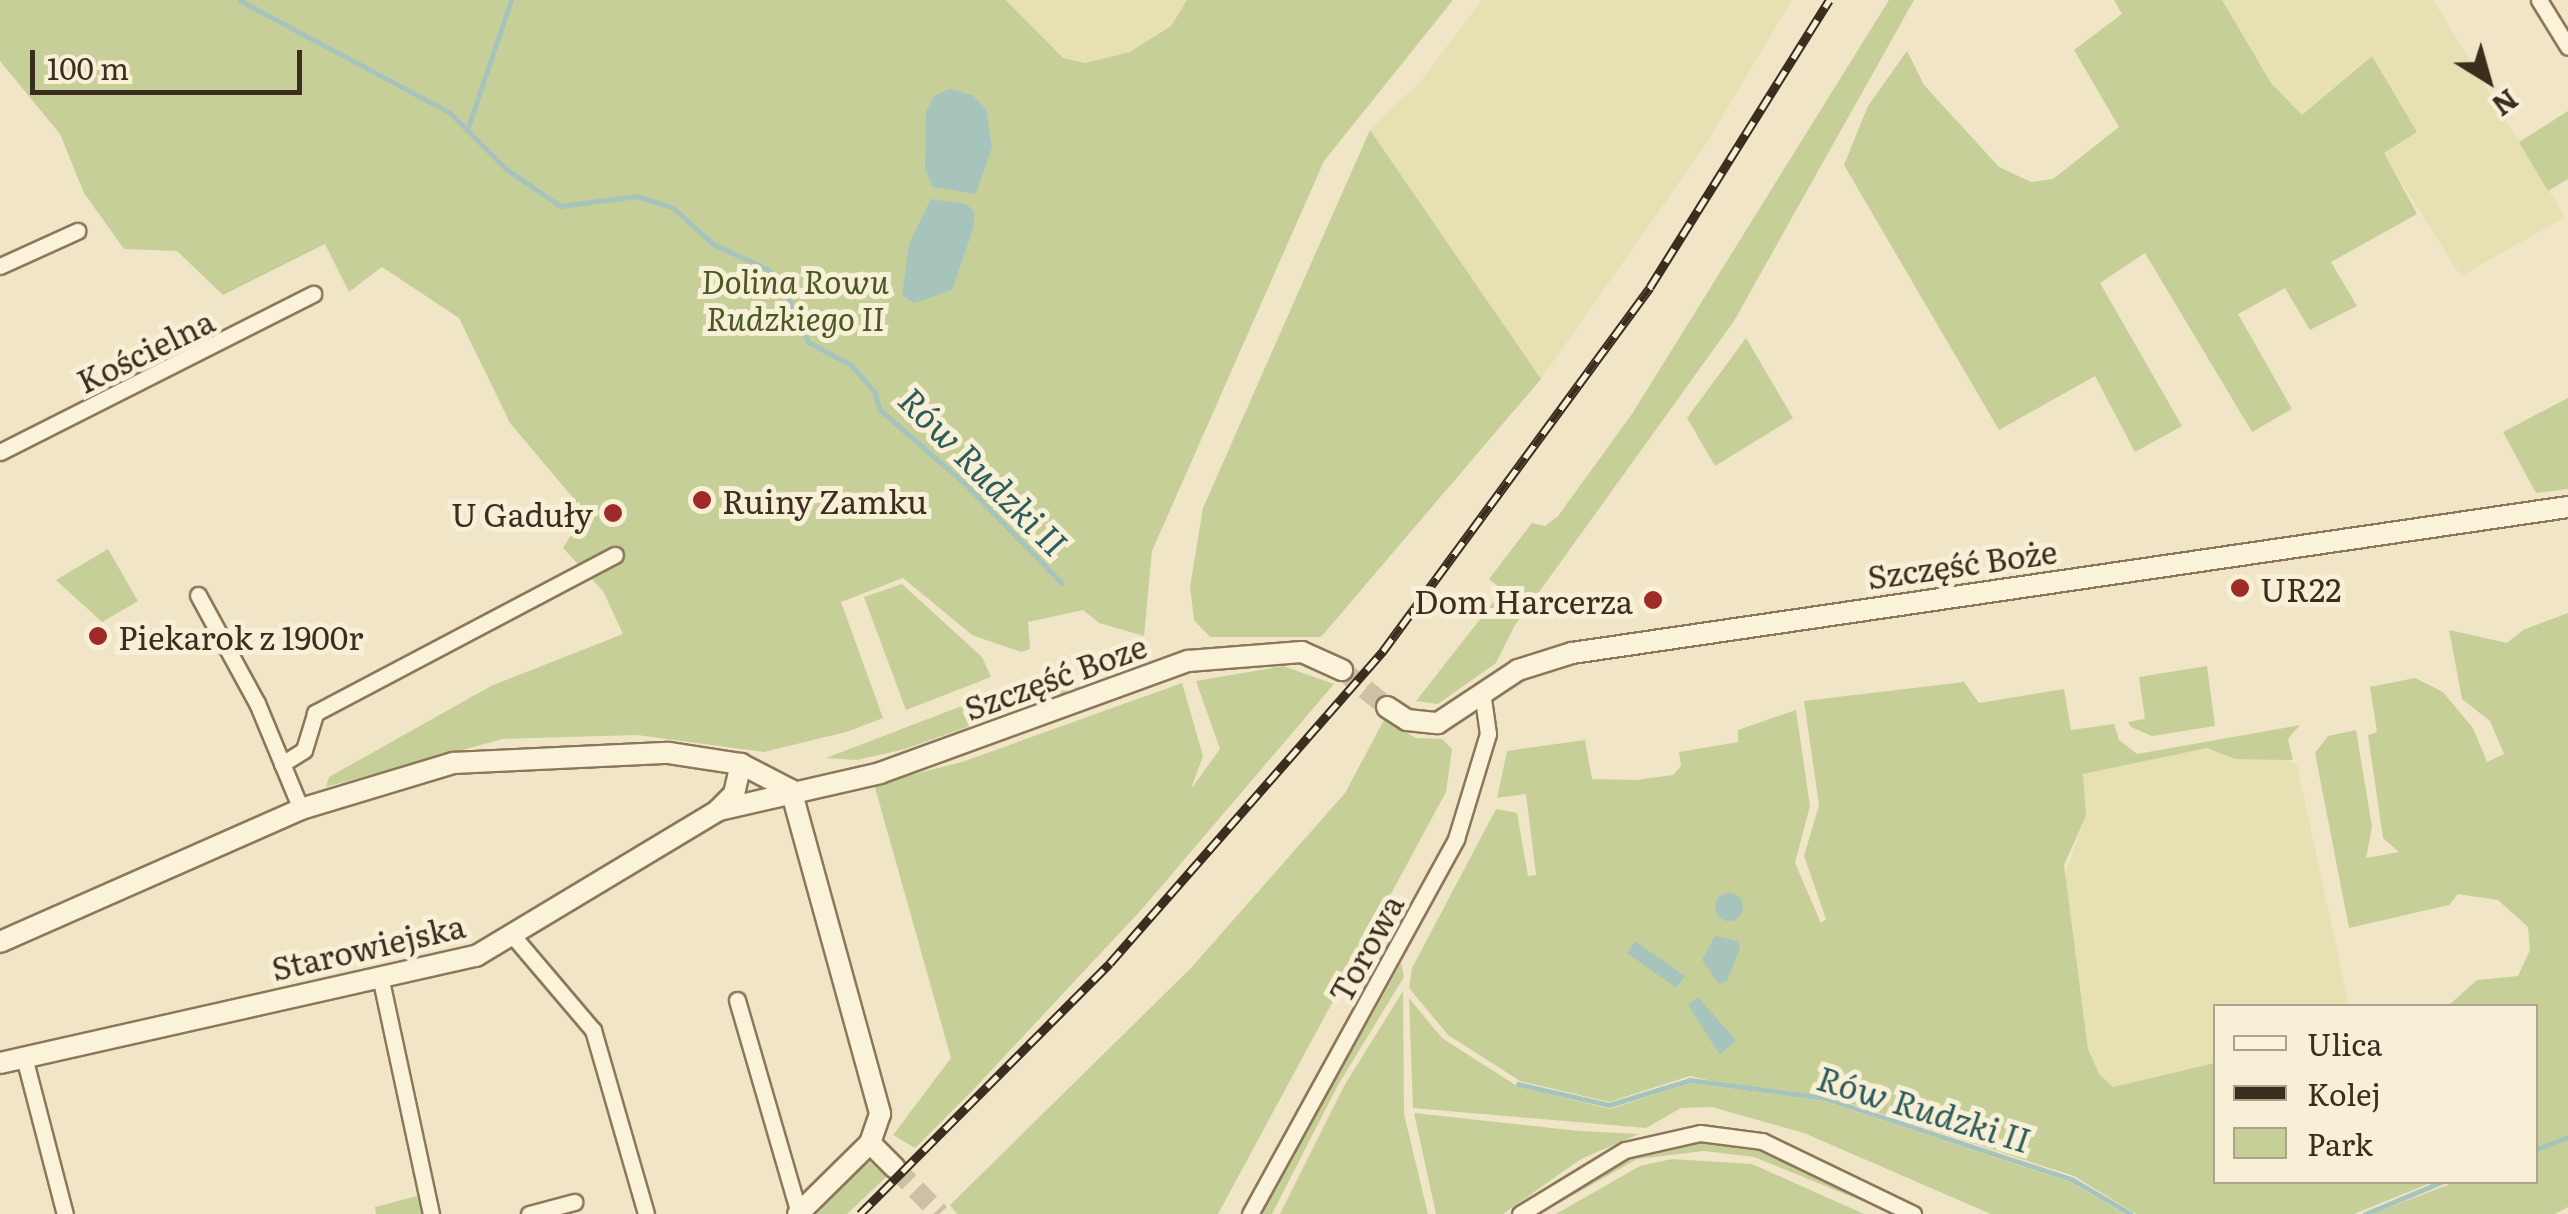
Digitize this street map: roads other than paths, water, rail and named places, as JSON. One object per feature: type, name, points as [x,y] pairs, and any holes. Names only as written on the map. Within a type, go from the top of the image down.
[{"type":"street","points":[[2539,0],[2568,47]]},
{"type":"street","points":[[0,266],[77,231]]},
{"type":"street","name":"Kościelna","points":[[0,452],[312,294]]},
{"type":"street","name":"Szczęść Boże","points":[[1387,708],[1408,720],[1438,723],[1483,697],[1518,670],[1572,653],[2568,507]]},
{"type":"street","points":[[282,764],[304,750],[316,712],[615,555]]},
{"type":"street","points":[[198,595],[242,672],[301,810]]},
{"type":"street","name":"Szczęść Boze","points":[[790,790],[880,774],[1188,661],[1302,652],[1342,670]]},
{"type":"street","name":"Torowa","points":[[1250,1214],[1456,839],[1488,734],[1483,697]]},
{"type":"street","points":[[0,942],[301,810],[453,764],[510,756],[669,753],[741,764],[790,790],[880,1114],[870,1143],[799,1214],[737,1000]]},
{"type":"street","points":[[718,811],[734,794],[741,764]]},
{"type":"street","name":"Starowiejska","points":[[0,1063],[476,956],[514,937],[718,811],[790,790]]},
{"type":"street","points":[[514,937],[593,1030],[646,1214]]},
{"type":"street","points":[[380,976],[430,1214]]},
{"type":"street","points":[[24,1057],[64,1214]]},
{"type":"street","points":[[1520,1214],[1625,1150],[1700,1133],[1762,1141],[1912,1214]]},
{"type":"street","points":[[870,1143],[895,1168]]},
{"type":"street","points":[[529,1214],[574,1202]]},
{"type":"water","points":[[949,89],[972,95],[986,109],[992,147],[976,194],[933,187],[925,169],[926,112],[934,96]]},
{"type":"water","points":[[931,199],[966,204],[975,212],[973,229],[952,290],[914,303],[902,295],[909,244]]},
{"type":"water","points":[[1729,893],[1739,897],[1743,907],[1739,917],[1729,921],[1719,917],[1715,907],[1719,897]]},
{"type":"water","points":[[1715,936],[1739,941],[1740,948],[1727,981],[1719,984],[1702,960]]},
{"type":"water","points":[[1635,941],[1685,976],[1676,988],[1627,953]]},
{"type":"water","points":[[1698,997],[1736,1040],[1720,1055],[1688,1005]]},
{"type":"waterway","name":"Rów Rudzki II","points":[[239,0],[449,112],[506,169],[560,206],[637,196],[673,208],[713,244],[767,269],[781,283],[808,342],[851,365],[875,393],[879,409],[963,482],[1062,583]]},
{"type":"waterway","points":[[467,130],[511,0]]},
{"type":"waterway","name":"Rów Rudzki II","points":[[1518,1084],[1609,1105],[1690,1080],[1824,1098],[2071,1179],[2131,1214]]},
{"type":"waterway","name":"Rów Rudzki II","points":[[2538,1148],[2568,1137]]},
{"type":"waterway","name":"Rów Rudzki II","points":[[2365,1214],[2436,1184]]},
{"type":"tunnel","points":[[1342,670],[1387,707]]},
{"type":"tunnel","points":[[895,1168],[940,1214]]},
{"type":"railway","points":[[860,1214],[1110,963],[1383,651],[1650,287],[1829,0]]},
{"type":"place","name":"Ruiny Zamku","points":[[702,500]]},
{"type":"place","name":"U Gaduły","points":[[613,513]]},
{"type":"place","name":"UR22","points":[[2240,588]]},
{"type":"place","name":"Dom Harcerza","points":[[1653,600]]},
{"type":"place","name":"Piekarok z 1900r","points":[[98,636]]},
{"type":"park label","name":"Dolina Rowu Rudzkiego II","points":[[795,300]]}]
